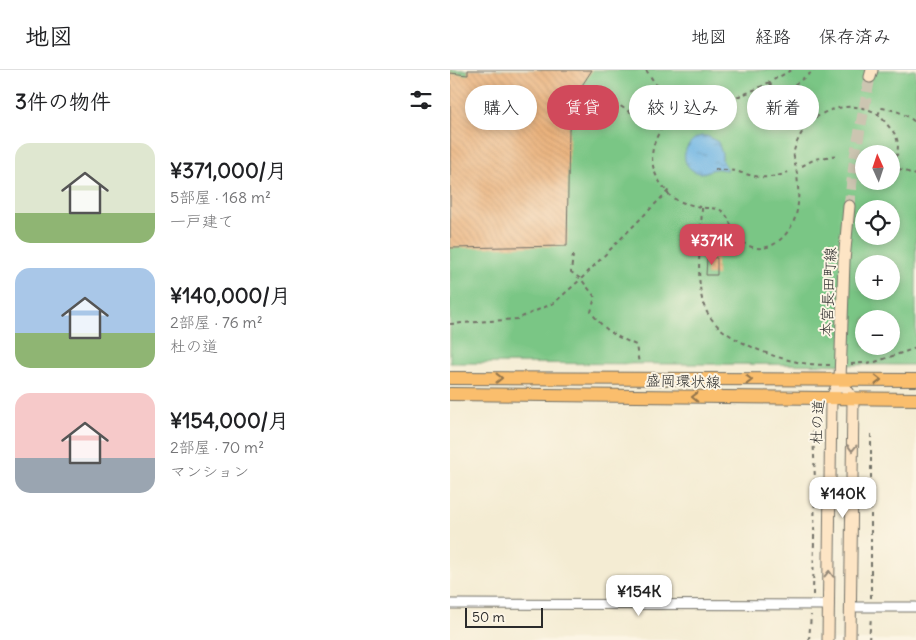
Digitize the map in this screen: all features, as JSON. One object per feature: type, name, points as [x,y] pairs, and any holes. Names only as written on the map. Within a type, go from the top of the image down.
[{"type":"main road","name":"本宮長田町線","points":[[840,380],[844,260],[849,206]]},
{"type":"main road","name":"盛岡環状線","points":[[450,378],[916,380]]},
{"type":"main road","name":"杜の道","points":[[828,640],[831,399],[840,380]]},
{"type":"main road","name":"杜の道","points":[[840,380],[853,399]]},
{"type":"main road","name":"盛岡環状線","points":[[450,394],[916,399]]},
{"type":"main road","points":[[850,640],[853,399]]},
{"type":"street","points":[[450,604],[829,605]]},
{"type":"street","points":[[851,607],[916,607]]},
{"type":"path","points":[[646,70],[656,85]]},
{"type":"path","points":[[737,97],[770,83],[790,70]]},
{"type":"path","points":[[770,83],[773,90],[779,92],[788,89],[815,70]]},
{"type":"path","points":[[659,130],[653,147],[652,168],[673,198],[702,208],[722,212],[730,220],[736,236],[746,245],[764,248],[774,245],[787,233],[797,214],[799,192],[794,152],[799,138],[806,127],[820,115],[830,110],[861,107],[878,115],[893,130],[898,139],[898,145]]},
{"type":"path","points":[[878,115],[881,108],[896,110],[906,114],[916,123]]},
{"type":"path","points":[[802,166],[815,159],[838,155]]},
{"type":"path","points":[[715,169],[737,172],[757,178],[782,175],[788,172]]},
{"type":"path","points":[[900,170],[916,176]]},
{"type":"path","points":[[450,324],[517,319],[554,303],[581,280],[668,191]]},
{"type":"path","points":[[702,208],[700,283],[702,301],[708,314],[720,328],[738,340],[791,361],[814,364],[840,365],[875,362],[916,348]]},
{"type":"path","points":[[573,255],[571,272],[581,280],[595,297],[591,312],[601,325],[617,336],[636,345],[640,364]]},
{"type":"path","points":[[809,640],[812,605],[815,481],[813,431]]},
{"type":"path","points":[[869,640],[871,607],[871,431]]},
{"type":"green space","points":[[450,70],[916,70],[916,365],[450,363]]},
{"type":"water","points":[[701,136],[707,136],[718,142],[722,160],[727,170],[716,169],[699,173],[686,164],[685,153],[687,147]]},
{"type":"building","points":[[468,70],[592,70],[582,85],[547,85],[547,130],[569,130],[567,246],[450,248],[450,73],[468,75]]},
{"type":"building","points":[[707,257],[717,258],[717,275],[706,275]]},
{"type":"tunnel","points":[[849,206],[855,156],[870,77]]}]
